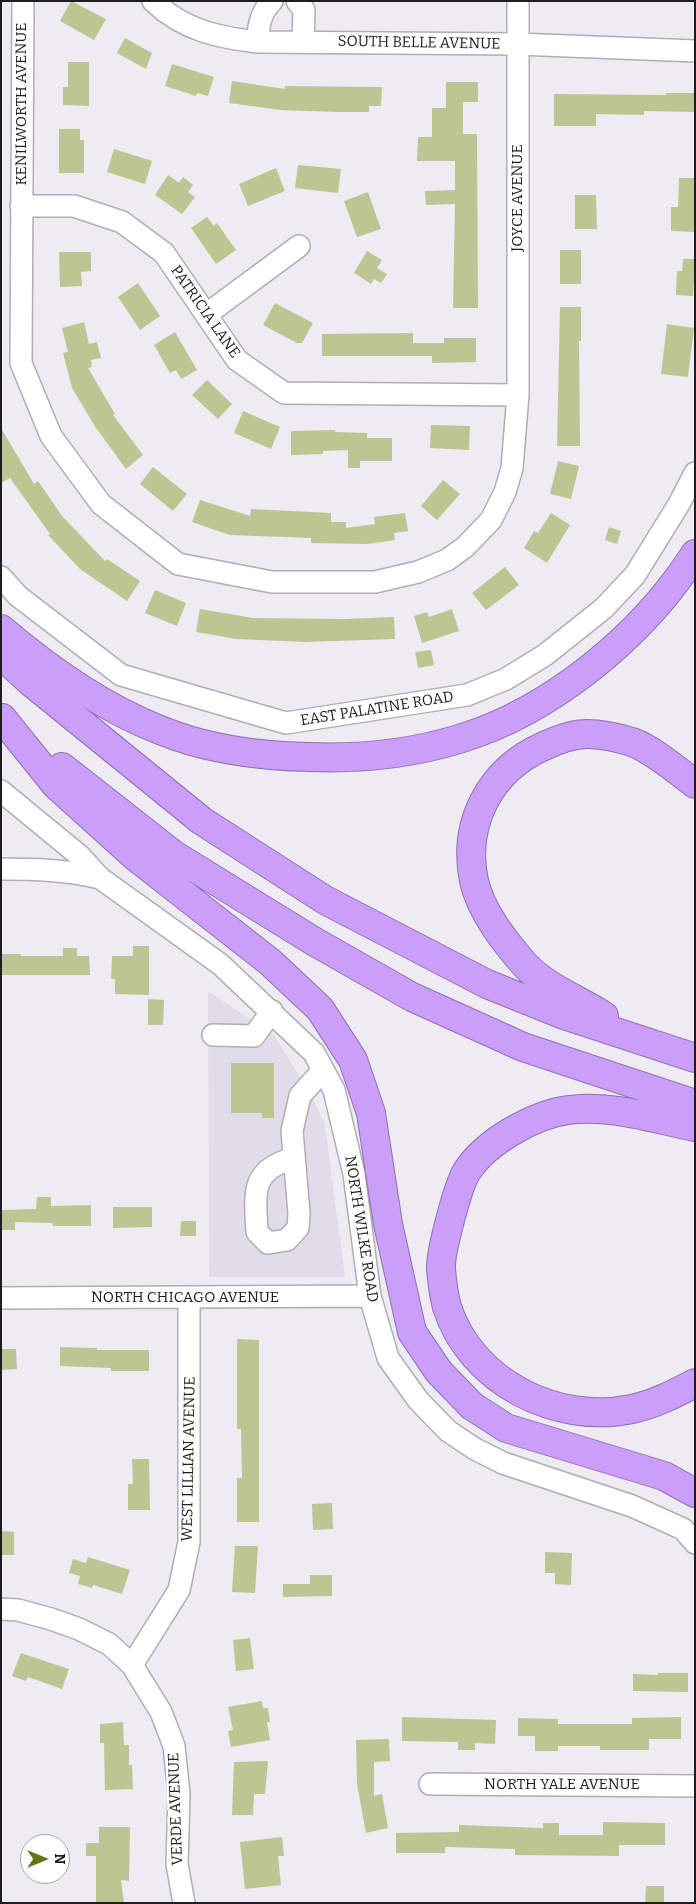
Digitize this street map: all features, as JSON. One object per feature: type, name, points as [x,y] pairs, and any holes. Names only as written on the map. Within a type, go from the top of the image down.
[{"type":"highway","points":[[1,629],[40,662],[67,681],[99,700],[160,730],[225,749],[279,757],[346,758],[381,755],[460,739],[498,724],[562,689],[628,636],[659,603],[695,554]]},
{"type":"highway","points":[[1,655],[32,683],[202,821],[324,900],[487,984],[555,1011],[695,1058]]},
{"type":"highway","points":[[2,717],[174,855],[315,942],[412,998],[523,1047],[695,1104]]},
{"type":"highway","points":[[2,717],[56,786],[137,858],[270,962],[320,1009],[352,1060],[371,1114],[388,1224],[412,1332],[439,1372],[472,1406],[506,1428],[664,1476],[695,1493]]},
{"type":"highway","points":[[646,1042],[548,984],[526,966],[502,936],[486,910],[475,884],[471,861],[472,834],[487,795],[514,762],[534,750],[568,737],[587,734],[633,743],[664,761],[695,784]]},
{"type":"highway","points":[[695,1127],[604,1110],[568,1110],[523,1124],[500,1138],[466,1171],[450,1220],[441,1268],[447,1307],[464,1340],[477,1358],[508,1385],[538,1401],[562,1410],[630,1409],[654,1403],[695,1383]]},
{"type":"street","name":"KENILWORTH AVENUE","points":[[23,1],[21,363],[51,436],[102,504],[178,564],[272,582],[375,582],[418,572],[447,560],[465,547],[491,520],[505,492],[512,468],[518,396]]},
{"type":"street","name":"SOUTH BELLE AVENUE","points":[[153,1],[183,25],[236,39],[257,42],[518,44],[695,51]]},
{"type":"street","points":[[257,42],[259,21],[265,8],[272,1]]},
{"type":"street","points":[[297,1],[304,10],[303,42]]},
{"type":"street","name":"JOYCE AVENUE","points":[[518,1],[518,396]]},
{"type":"street","name":"PATRICIA LANE","points":[[21,206],[74,206],[122,222],[164,253],[237,360],[284,393],[518,396]]},
{"type":"street","points":[[207,314],[299,246]]},
{"type":"street","name":"EAST PALATINE ROAD","points":[[1,577],[18,596],[121,675],[286,723],[295,722],[467,695],[506,679],[545,655],[604,608],[635,575],[675,511],[695,473]]},
{"type":"street","points":[[1,791],[80,856],[100,878]]},
{"type":"street","name":"NORTH WILKE ROAD","points":[[1,869],[45,869],[77,872],[100,878],[220,964],[272,1011],[314,1053],[334,1090],[354,1174],[370,1296],[388,1358],[418,1400],[448,1431],[475,1449],[503,1463],[649,1514],[683,1530],[695,1543]]},
{"type":"street","points":[[213,1035],[254,1036],[272,1011]]},
{"type":"street","points":[[294,1158],[292,1131],[300,1096],[323,1070]]},
{"type":"street","name":"NORTH CHICAGO AVENUE","points":[[1,1298],[190,1299],[370,1296]]},
{"type":"street","name":"WEST LILLIAN AVENUE","points":[[132,1665],[178,1590],[190,1542],[190,1299]]},
{"type":"street","points":[[1,1609],[18,1610],[79,1629],[108,1644],[132,1665]]},
{"type":"street","name":"VERDE AVENUE","points":[[132,1665],[162,1712],[174,1746],[178,1794],[177,1864],[184,1903]]},
{"type":"street","name":"NORTH YALE AVENUE","points":[[430,1784],[695,1786]]},
{"type":"shaded area","points":[[208,991],[274,1035],[313,1098],[325,1124],[345,1277],[209,1277]]},
{"type":"building","points":[[71,1],[106,19],[94,40],[60,21]]},
{"type":"building","points":[[125,38],[152,53],[146,69],[117,53]]},
{"type":"building","points":[[68,62],[89,62],[89,106],[63,105],[63,87],[68,87]]},
{"type":"building","points":[[172,64],[214,77],[208,96],[197,93],[196,96],[165,86]]},
{"type":"building","points":[[232,81],[285,89],[285,86],[382,87],[381,106],[369,106],[369,112],[337,112],[280,110],[229,103]]},
{"type":"building","points":[[446,82],[478,82],[478,102],[463,102],[463,134],[477,134],[478,308],[453,308],[455,204],[426,205],[425,191],[455,190],[455,161],[417,161],[418,137],[432,137],[432,108],[446,108]]},
{"type":"building","points":[[666,93],[695,93],[695,112],[644,111],[644,115],[596,114],[596,126],[554,126],[554,94],[666,95]]},
{"type":"building","points":[[59,129],[80,129],[80,140],[84,140],[84,173],[59,173]]},
{"type":"building","points":[[114,149],[152,161],[145,184],[107,172]]},
{"type":"building","points":[[298,165],[341,169],[338,193],[295,188]]},
{"type":"building","points":[[276,168],[285,191],[248,206],[239,184]]},
{"type":"building","points":[[168,175],[179,183],[183,177],[193,185],[188,192],[195,197],[182,214],[155,195]]},
{"type":"building","points":[[679,178],[695,178],[695,232],[671,231],[671,207],[678,207]]},
{"type":"building","points":[[368,192],[381,229],[357,237],[344,201]]},
{"type":"building","points":[[575,195],[596,195],[597,229],[575,229]]},
{"type":"building","points":[[207,217],[214,226],[217,223],[236,250],[216,264],[191,228]]},
{"type":"building","points":[[560,250],[581,250],[581,284],[560,284]]},
{"type":"building","points":[[367,251],[382,260],[377,268],[387,274],[381,283],[374,279],[371,284],[354,273]]},
{"type":"building","points":[[59,252],[91,252],[91,271],[81,272],[82,286],[60,287]]},
{"type":"building","points":[[683,259],[695,259],[693,296],[676,295],[677,271],[682,271]]},
{"type":"building","points":[[138,283],[160,316],[140,330],[118,297]]},
{"type":"building","points":[[275,303],[313,323],[302,343],[297,343],[263,325]]},
{"type":"building","points":[[560,307],[581,307],[581,341],[579,341],[580,446],[557,446]]},
{"type":"building","points":[[84,322],[89,344],[97,342],[101,358],[91,360],[92,367],[88,368],[115,414],[113,415],[143,455],[126,469],[96,428],[72,388],[63,353],[68,352],[62,328]]},
{"type":"building","points":[[667,324],[694,328],[688,377],[661,374]]},
{"type":"building","points":[[175,332],[197,370],[181,379],[176,370],[170,373],[154,345]]},
{"type":"building","points":[[413,333],[413,343],[444,343],[444,338],[476,338],[476,362],[432,363],[432,356],[322,356],[322,334]]},
{"type":"building","points":[[207,380],[232,404],[218,419],[192,395]]},
{"type":"building","points":[[243,411],[280,427],[271,449],[234,433]]},
{"type":"building","points":[[431,425],[470,426],[469,450],[430,448]]},
{"type":"building","points":[[1,428],[34,484],[38,481],[62,516],[105,561],[107,559],[140,581],[127,601],[80,569],[48,535],[50,534],[10,478],[1,483]]},
{"type":"building","points":[[335,430],[335,432],[367,433],[367,438],[392,438],[392,461],[360,461],[360,468],[348,468],[348,450],[323,451],[323,454],[291,455],[291,431]]},
{"type":"building","points":[[558,461],[579,466],[571,499],[550,494]]},
{"type":"building","points":[[153,467],[187,494],[173,511],[140,484]]},
{"type":"building","points":[[443,480],[460,494],[437,520],[421,506]]},
{"type":"building","points":[[200,500],[250,516],[251,509],[331,513],[331,522],[346,522],[346,528],[375,524],[374,517],[405,513],[408,531],[394,533],[395,540],[368,544],[311,543],[311,538],[230,535],[192,522]]},
{"type":"building","points":[[551,513],[570,525],[547,563],[524,548],[534,531],[538,533]]},
{"type":"building","points":[[609,527],[621,531],[617,544],[605,540]]},
{"type":"building","points":[[505,567],[519,585],[486,610],[472,593]]},
{"type":"building","points":[[155,590],[186,603],[177,626],[145,613]]},
{"type":"building","points":[[200,609],[253,618],[345,619],[394,617],[395,639],[305,642],[236,639],[196,632]]},
{"type":"building","points":[[452,609],[459,631],[422,643],[414,616],[427,612],[429,617]]},
{"type":"building","points":[[431,650],[434,665],[418,668],[415,652]]},
{"type":"building","points":[[133,946],[149,946],[149,995],[115,994],[115,979],[111,979],[112,956],[133,956]]},
{"type":"building","points":[[63,948],[77,948],[77,956],[89,956],[90,975],[1,975],[1,954],[63,956]]},
{"type":"building","points":[[148,999],[164,1000],[163,1025],[148,1025]]},
{"type":"building","points":[[231,1063],[274,1063],[274,1118],[262,1118],[262,1113],[231,1113]]},
{"type":"building","points":[[37,1197],[51,1197],[51,1206],[91,1205],[91,1226],[53,1226],[53,1223],[15,1222],[15,1230],[1,1230],[1,1210],[36,1209]]},
{"type":"building","points":[[113,1207],[152,1207],[152,1227],[113,1228]]},
{"type":"building","points":[[181,1221],[196,1221],[196,1236],[180,1236]]},
{"type":"building","points":[[237,1339],[259,1340],[259,1522],[237,1522],[237,1478],[242,1478],[241,1429],[237,1429]]},
{"type":"building","points":[[60,1347],[97,1348],[97,1350],[149,1350],[149,1371],[111,1371],[111,1368],[60,1366]]},
{"type":"building","points":[[1,1349],[16,1349],[17,1369],[1,1370]]},
{"type":"building","points":[[132,1459],[149,1459],[150,1510],[128,1510],[128,1484],[133,1484]]},
{"type":"building","points":[[332,1503],[333,1529],[313,1530],[312,1504]]},
{"type":"building","points":[[1,1531],[14,1532],[14,1555],[1,1555]]},
{"type":"building","points":[[235,1546],[258,1546],[255,1593],[232,1592]]},
{"type":"building","points":[[545,1552],[572,1553],[571,1585],[555,1584],[555,1573],[545,1573]]},
{"type":"building","points":[[88,1557],[130,1570],[122,1594],[93,1585],[92,1588],[78,1584],[80,1576],[69,1573],[73,1559],[86,1563]]},
{"type":"building","points":[[310,1575],[332,1575],[332,1596],[283,1597],[283,1584],[310,1584]]},
{"type":"building","points":[[250,1638],[254,1669],[236,1671],[233,1640]]},
{"type":"building","points":[[21,1653],[69,1669],[62,1689],[28,1677],[26,1681],[12,1676]]},
{"type":"building","points":[[658,1673],[688,1673],[688,1692],[633,1691],[633,1674],[658,1675]]},
{"type":"building","points":[[262,1701],[263,1708],[268,1708],[270,1722],[267,1722],[270,1740],[231,1747],[228,1731],[233,1730],[228,1707]]},
{"type":"building","points":[[402,1717],[496,1720],[495,1744],[475,1743],[475,1750],[458,1750],[458,1742],[402,1741]]},
{"type":"building","points":[[681,1717],[681,1739],[649,1739],[649,1750],[600,1750],[600,1746],[558,1746],[558,1751],[535,1751],[535,1736],[518,1736],[518,1718],[558,1719],[558,1724],[632,1724],[632,1718]]},
{"type":"building","points":[[123,1722],[124,1745],[129,1745],[129,1765],[132,1765],[133,1789],[105,1790],[104,1743],[100,1743],[100,1724]]},
{"type":"building","points":[[389,1739],[390,1761],[374,1762],[374,1796],[382,1794],[388,1828],[366,1833],[357,1784],[356,1740]]},
{"type":"building","points":[[268,1761],[265,1794],[254,1794],[253,1815],[232,1815],[234,1762]]},
{"type":"building","points":[[603,1822],[665,1823],[665,1845],[619,1845],[619,1856],[515,1855],[515,1849],[445,1847],[445,1853],[396,1853],[396,1833],[459,1832],[459,1825],[543,1828],[543,1823],[559,1823],[559,1835],[603,1835]]},
{"type":"building","points":[[99,1827],[130,1827],[129,1881],[121,1880],[124,1903],[96,1903],[96,1856],[86,1856],[86,1843],[99,1843]]},
{"type":"building","points":[[282,1837],[284,1856],[278,1856],[281,1885],[245,1889],[240,1842]]},
{"type":"building","points":[[646,1886],[664,1886],[664,1903],[645,1903]]}]
